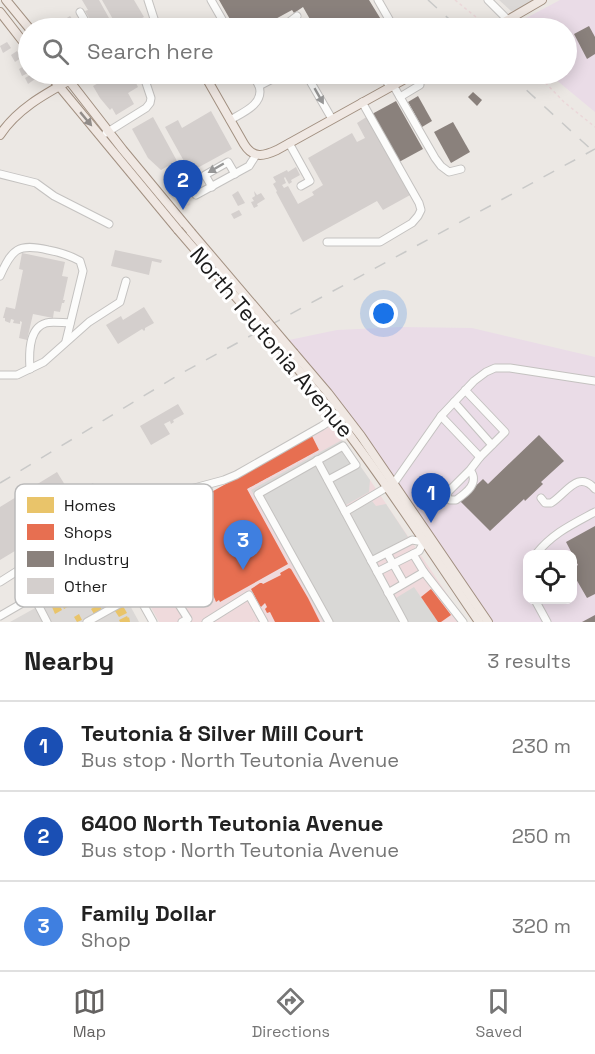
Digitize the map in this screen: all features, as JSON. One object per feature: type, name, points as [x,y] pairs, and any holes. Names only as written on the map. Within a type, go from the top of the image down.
[{"type":"main road","points":[[6,0],[21,18]]},
{"type":"main road","points":[[513,18],[542,0]]},
{"type":"main road","points":[[514,18],[551,0]]},
{"type":"main road","points":[[0,12],[18,29]]},
{"type":"main road","name":"North Teutonia Avenue","points":[[72,84],[105,134],[178,230],[290,354]]},
{"type":"main road","points":[[210,84],[247,149],[256,154],[269,153],[289,143],[395,84]]},
{"type":"main road","points":[[0,135],[27,106],[59,86]]},
{"type":"main road","name":"North Teutonia Avenue","points":[[59,86],[105,134],[191,232],[340,414],[488,622]]},
{"type":"main road","name":"North Teutonia Avenue","points":[[428,540],[479,622]]},
{"type":"street","points":[[148,0],[154,18]]},
{"type":"street","points":[[211,0],[221,18]]},
{"type":"street","points":[[378,0],[388,18]]},
{"type":"street","points":[[488,0],[505,18]]},
{"type":"street","points":[[80,12],[84,18]]},
{"type":"street","points":[[105,134],[146,108],[150,103],[150,98],[146,84]]},
{"type":"street","points":[[230,120],[251,109],[260,93],[259,86],[263,84]]},
{"type":"street","points":[[312,84],[332,119]]},
{"type":"street","points":[[400,97],[420,84]]},
{"type":"street","points":[[391,86],[400,97],[441,166],[449,172],[461,169]]},
{"type":"street","points":[[327,242],[380,242],[412,223],[421,210],[362,102]]},
{"type":"street","points":[[289,143],[310,181],[301,186]]},
{"type":"street","points":[[186,177],[196,195],[249,166],[256,154]]},
{"type":"street","points":[[212,187],[205,175],[228,162],[235,174]]},
{"type":"street","points":[[0,174],[36,183],[54,196],[109,224]]},
{"type":"street","points":[[0,276],[5,264],[17,249],[30,245],[68,254],[80,261],[83,271],[66,341]]},
{"type":"street","points":[[0,375],[17,375],[44,362],[89,322],[120,302],[126,281]]},
{"type":"street","points":[[30,369],[29,352],[35,331],[45,323],[70,323]]},
{"type":"street","points":[[345,512],[391,485],[441,416],[465,390],[486,372],[495,368],[510,368],[595,381]]},
{"type":"street","points":[[465,390],[505,432],[448,492],[447,497],[450,500],[460,498],[473,484],[473,474],[470,470]]},
{"type":"street","points":[[454,402],[492,445]]},
{"type":"street","points":[[209,484],[236,475],[340,414]]},
{"type":"street","points":[[441,416],[480,457]]},
{"type":"street","points":[[328,480],[356,465],[343,446],[258,494],[329,622]]},
{"type":"street","points":[[317,460],[404,622]]},
{"type":"street","points":[[541,498],[545,503],[551,504],[576,481],[584,480],[591,483],[595,489]]},
{"type":"street","points":[[540,550],[546,542],[562,530],[595,512]]},
{"type":"street","points":[[371,561],[412,540],[428,540]]},
{"type":"street","points":[[377,572],[419,551],[428,540]]},
{"type":"street","points":[[387,553],[404,584]]},
{"type":"street","points":[[413,554],[460,621],[471,611]]},
{"type":"street","points":[[0,582],[15,572]]},
{"type":"street","points":[[388,593],[424,572]]},
{"type":"street","points":[[206,622],[249,595],[264,622]]},
{"type":"street","points":[[537,604],[546,622]]},
{"type":"street","points":[[0,616],[16,607]]},
{"type":"street","points":[[39,607],[47,622]]},
{"type":"street","points":[[87,622],[97,620],[117,607]]},
{"type":"street","points":[[144,607],[153,622]]},
{"type":"street","points":[[179,607],[187,621]]},
{"type":"path","points":[[455,0],[478,18]]},
{"type":"path","points":[[547,84],[564,102],[595,127]]},
{"type":"path","points":[[183,209],[196,195]]},
{"type":"path","points":[[254,498],[249,489],[320,451]]},
{"type":"shaded area","points":[[499,0],[533,0],[511,11]]},
{"type":"shaded area","points":[[560,0],[595,0],[595,112],[561,84],[577,84],[577,18],[526,18]]},
{"type":"shaded area","points":[[401,327],[472,328],[595,357],[595,622],[488,622],[394,483],[284,341],[337,330]]},
{"type":"shaded area","points":[[331,426],[466,622],[159,622],[151,607],[213,607],[213,491]]},
{"type":"shaded area","points":[[342,440],[370,480],[369,492],[346,505],[344,503],[351,517],[351,513],[372,501],[376,506],[386,504],[408,537],[374,556],[396,598],[414,587],[438,622],[323,622],[251,490]]},
{"type":"shaded area","points":[[37,607],[131,607],[139,622],[10,622]]},
{"type":"building: Homes","points":[[52,607],[60,607],[62,610],[55,614]]},
{"type":"building: Homes","points":[[100,607],[102,610],[94,614],[91,609]]},
{"type":"building: Homes","points":[[124,607],[127,613],[119,617],[115,611]]},
{"type":"building: Homes","points":[[79,614],[82,620],[77,622],[74,617]]},
{"type":"building: Homes","points":[[127,616],[130,622],[120,622],[119,620]]},
{"type":"building: Shops","points":[[312,436],[319,450],[247,489],[288,564],[220,602],[219,600],[216,602],[213,594],[213,491]]},
{"type":"building: Shops","points":[[289,568],[320,622],[275,622],[270,612],[267,613],[265,603],[260,606],[251,589],[281,575],[280,573]]},
{"type":"building: Shops","points":[[431,589],[451,615],[441,622],[438,622],[421,597]]},
{"type":"building: Industry","points":[[219,0],[369,0],[380,18],[309,18],[303,7],[294,13],[292,10],[277,18],[229,18]]},
{"type":"building: Industry","points":[[589,26],[595,37],[595,54],[587,59],[577,40],[577,32]]},
{"type":"building: Industry","points":[[473,92],[482,100],[477,106],[468,97]]},
{"type":"building: Industry","points":[[418,96],[432,121],[422,127],[408,102]]},
{"type":"building: Industry","points":[[396,101],[423,149],[399,162],[372,114]]},
{"type":"building: Industry","points":[[453,122],[470,152],[451,163],[434,132]]},
{"type":"building: Industry","points":[[539,435],[564,461],[541,482],[543,484],[490,531],[460,501],[483,479],[488,484]]},
{"type":"building: Industry","points":[[595,526],[595,594],[587,598],[577,581],[577,550],[570,550],[566,542]]},
{"type":"building: Industry","points":[[595,615],[595,622],[582,622]]},
{"type":"building: Other","points":[[82,0],[99,0],[109,18],[89,18],[85,11],[88,10]]},
{"type":"building: Other","points":[[102,0],[134,0],[144,17],[142,18],[112,18]]},
{"type":"building: Other","points":[[7,42],[11,48],[3,53],[0,46]]},
{"type":"building: Other","points":[[17,51],[18,60],[15,62],[11,55]]},
{"type":"building: Other","points":[[97,84],[136,84],[138,87],[128,93],[134,104],[116,115],[112,108],[110,110],[100,98],[93,86]]},
{"type":"building: Other","points":[[211,111],[232,149],[190,172],[165,127],[178,120],[182,128]]},
{"type":"building: Other","points":[[368,116],[412,194],[383,210],[377,201],[303,242],[276,192],[273,184],[276,182],[273,177],[296,167],[300,175],[291,180],[289,184],[285,177],[286,183],[282,185],[284,188],[288,186],[298,204],[314,195],[312,192],[323,185],[308,158],[352,133],[357,142],[365,138],[357,123]]},
{"type":"building: Other","points":[[153,117],[177,161],[161,170],[148,158],[132,129]]},
{"type":"building: Other","points":[[238,191],[245,203],[238,206],[232,195]]},
{"type":"building: Other","points":[[254,191],[257,195],[261,193],[265,199],[254,208],[251,202],[254,201],[252,198],[255,196]]},
{"type":"building: Other","points":[[239,210],[242,215],[234,219],[231,214]]},
{"type":"building: Other","points":[[115,250],[162,260],[161,263],[152,261],[149,275],[111,266]]},
{"type":"building: Other","points":[[22,253],[65,262],[62,276],[68,277],[63,300],[65,300],[60,312],[54,311],[53,318],[33,314],[27,340],[19,338],[22,322],[13,323],[14,320],[11,319],[10,323],[3,318],[6,307],[15,309],[23,270],[19,269]]},
{"type":"building: Other","points":[[144,307],[154,323],[144,331],[142,329],[118,344],[106,325],[121,316],[123,320]]},
{"type":"building: Other","points":[[178,404],[184,414],[173,420],[171,424],[170,421],[164,424],[170,434],[151,445],[140,426]]},
{"type":"building: Other","points":[[57,472],[64,484],[37,484]]},
{"type":"building: Other","points":[[15,498],[15,551],[0,560],[0,507]]},
{"type":"railway","points":[[428,0],[448,18]]},
{"type":"railway","points":[[520,84],[595,153]]},
{"type":"railway","points":[[0,483],[180,374],[595,149]]},
{"type":"place","name":"6400 North Teutonia Avenue","points":[[183,210]]},
{"type":"place","name":"Teutonia & Silver Mill Court","points":[[431,523]]},
{"type":"place","name":"Family Dollar","points":[[243,570]]}]
